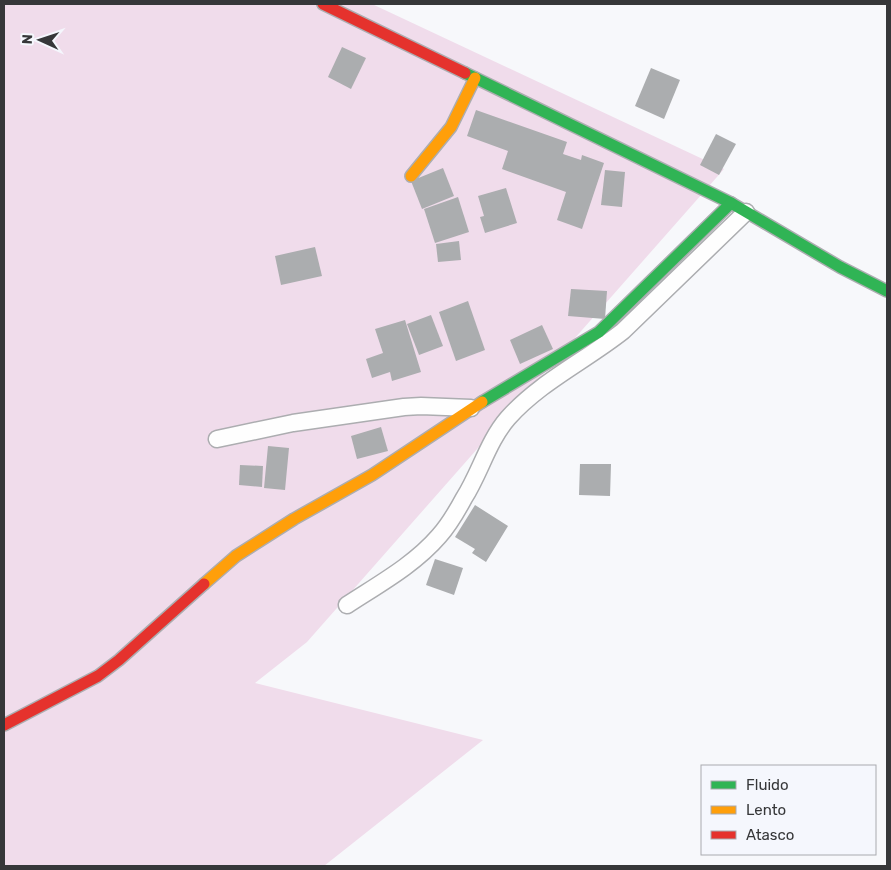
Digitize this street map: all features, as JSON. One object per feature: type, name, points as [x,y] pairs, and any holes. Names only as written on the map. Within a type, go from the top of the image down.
[{"type":"street","points":[[323,4],[730,203],[840,267],[887,291]]},
{"type":"street","points":[[412,176],[451,126],[474,78]]},
{"type":"street","points":[[4,725],[98,676],[119,660],[236,556],[372,475],[471,408],[599,332],[654,280],[730,203]]},
{"type":"street","points":[[348,605],[413,561],[439,536],[465,497],[498,432],[509,416],[543,385],[601,349],[623,331],[746,212]]},
{"type":"street","points":[[217,439],[293,423],[404,407],[471,408]]},
{"type":"shaded area","points":[[4,4],[372,4],[724,169],[307,642],[255,683],[483,740],[324,866],[4,866]]},
{"type":"building","points":[[342,47],[366,58],[351,89],[328,77]]},
{"type":"building","points":[[651,68],[680,80],[664,119],[635,106]]},
{"type":"building","points":[[476,110],[567,142],[563,154],[581,160],[582,155],[604,163],[582,229],[557,220],[566,192],[502,169],[508,151],[467,136]]},
{"type":"building","points":[[716,134],[736,144],[719,175],[700,165]]},
{"type":"building","points":[[443,168],[454,196],[422,209],[411,181]]},
{"type":"building","points":[[605,170],[625,172],[622,207],[601,205]]},
{"type":"building","points":[[506,188],[517,223],[485,233],[480,217],[484,216],[478,196]]},
{"type":"building","points":[[458,197],[469,232],[435,243],[424,209]]},
{"type":"building","points":[[459,241],[461,260],[438,262],[436,244]]},
{"type":"building","points":[[315,247],[322,276],[281,285],[275,256]]},
{"type":"building","points":[[571,289],[607,291],[605,319],[568,316]]},
{"type":"building","points":[[468,301],[485,350],[456,361],[439,312]]},
{"type":"building","points":[[431,315],[443,346],[419,355],[407,324]]},
{"type":"building","points":[[405,320],[421,372],[392,381],[390,372],[372,378],[366,359],[383,353],[375,329]]},
{"type":"building","points":[[542,325],[553,349],[520,364],[510,340]]},
{"type":"building","points":[[381,427],[388,451],[357,459],[351,436]]},
{"type":"building","points":[[268,446],[289,448],[285,490],[264,488]]},
{"type":"building","points":[[580,464],[611,464],[610,496],[579,495]]},
{"type":"building","points":[[240,465],[263,466],[262,487],[239,485]]},
{"type":"building","points":[[475,505],[508,526],[486,562],[472,553],[475,549],[455,537]]},
{"type":"building","points":[[435,559],[463,568],[454,595],[426,585]]},
{"type":"traffic: fast","points":[[465,73],[731,203],[840,267],[887,291]]},
{"type":"traffic: fast","points":[[482,402],[599,332],[731,203]]},
{"type":"traffic: slow","points":[[411,176],[451,127],[475,78]]},
{"type":"traffic: slow","points":[[204,584],[236,556],[294,519],[372,475],[482,402]]},
{"type":"traffic: jam","points":[[323,4],[465,73]]},
{"type":"traffic: jam","points":[[4,725],[98,676],[119,660],[204,584]]}]
